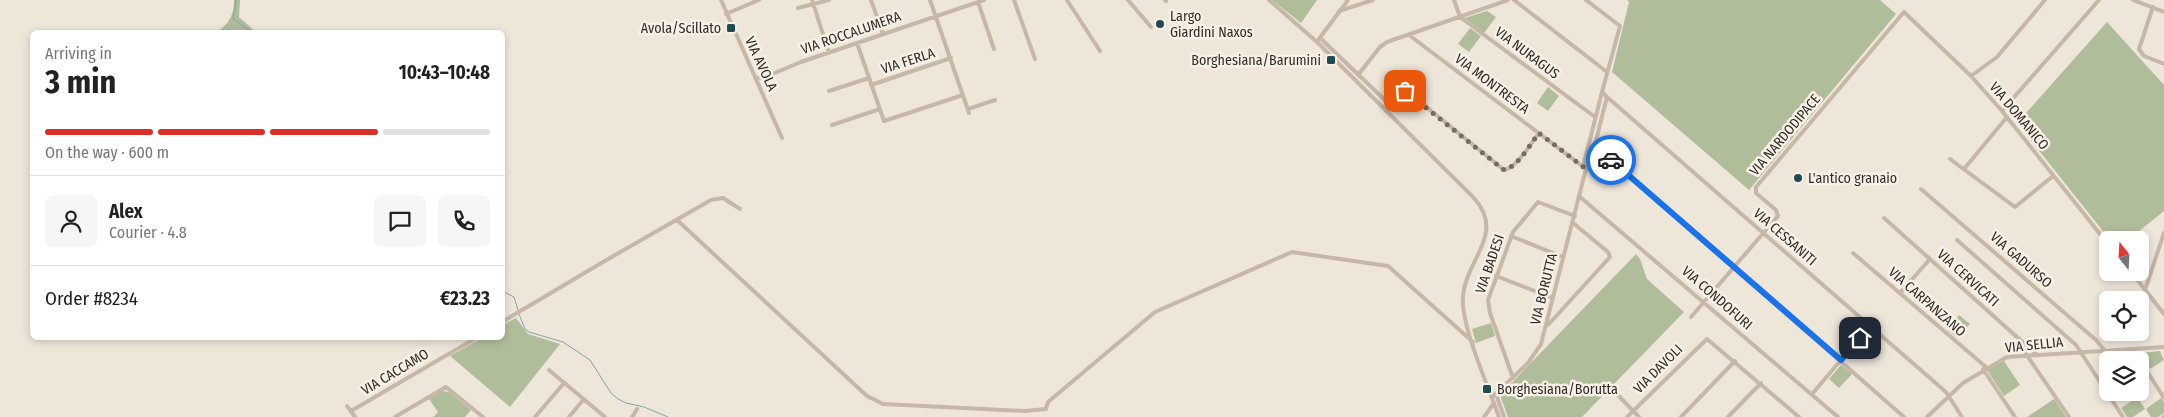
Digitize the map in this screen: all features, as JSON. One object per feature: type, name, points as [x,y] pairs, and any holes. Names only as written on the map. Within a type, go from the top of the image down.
[{"type":"street","name":"VIA AVOLA","points":[[720,0],[782,138]]},
{"type":"street","points":[[726,14],[759,0]]},
{"type":"street","points":[[798,8],[812,2],[829,0]]},
{"type":"street","points":[[871,0],[883,34]]},
{"type":"street","points":[[930,0],[969,111],[995,100]]},
{"type":"street","name":"VIA ROCCALUMERA","points":[[755,78],[765,77],[857,43],[984,0]]},
{"type":"street","points":[[1014,0],[1035,59]]},
{"type":"street","points":[[1067,0],[1100,51]]},
{"type":"street","points":[[1128,0],[1152,27]]},
{"type":"street","points":[[1269,0],[1318,40],[1389,104],[1393,103],[1403,92],[1408,92],[1504,170],[1509,169],[1539,133]]},
{"type":"street","points":[[1318,40],[1348,0]]},
{"type":"street","points":[[1339,11],[1373,0]]},
{"type":"street","points":[[1454,0],[1460,17]]},
{"type":"street","points":[[1358,75],[1382,45],[1508,0]]},
{"type":"street","points":[[1514,0],[1607,72]]},
{"type":"street","name":"VIA BORUTTA","points":[[1586,0],[1620,26],[1584,163],[1586,169]]},
{"type":"street","points":[[1971,76],[1995,59],[2046,0]]},
{"type":"street","points":[[2002,111],[2099,0]]},
{"type":"street","points":[[2133,0],[2164,12]]},
{"type":"street","points":[[978,1],[994,49]]},
{"type":"street","points":[[812,2],[829,53]]},
{"type":"street","points":[[2153,7],[2139,49],[2144,56],[2164,64]]},
{"type":"street","name":"VIA DOMANICO","points":[[1904,12],[1971,76],[2002,111],[2099,233]]},
{"type":"street","name":"VIA NARDODIPACE","points":[[1691,317],[1778,214],[1756,193],[1755,188],[1904,12]]},
{"type":"street","name":"VIA NURAGUS","points":[[1460,17],[1595,117]]},
{"type":"street","name":"VIA MONTRESTA","points":[[1409,35],[1586,169]]},
{"type":"street","points":[[1318,40],[1475,200],[1484,212],[1487,223],[1486,234],[1466,280],[1463,296],[1464,314],[1472,342],[1504,417]]},
{"type":"street","points":[[857,43],[884,121],[963,95]]},
{"type":"street","name":"VIA FERLA","points":[[871,85],[951,58]]},
{"type":"street","points":[[829,91],[869,78]]},
{"type":"street","points":[[1602,92],[1607,97]]},
{"type":"street","name":"VIA BORUTTA","points":[[1494,396],[1536,353],[1546,327],[1586,169],[1590,164],[1607,97]]},
{"type":"street","name":"VIA CESSANITI","points":[[1607,97],[1948,396],[1962,417]]},
{"type":"street","points":[[832,125],[880,109]]},
{"type":"street","points":[[1964,169],[2006,117]]},
{"type":"street","points":[[1595,146],[1904,417]]},
{"type":"street","points":[[1950,159],[2014,207],[2053,176]]},
{"type":"street","name":"VIA GADURSO","points":[[1921,189],[2096,340],[2105,351]]},
{"type":"street","name":"VIA CONDOFURI","points":[[1580,197],[1838,417]]},
{"type":"street","points":[[505,320],[570,280],[718,198],[730,202],[740,209]]},
{"type":"street","name":"VIA BADESI","points":[[1513,378],[1488,308],[1489,295],[1511,236],[1518,223],[1538,202],[1575,216]]},
{"type":"street","name":"VIA CERVICATI","points":[[1884,218],[2036,354]]},
{"type":"street","points":[[677,220],[868,396],[883,404],[1025,411],[1046,409],[1048,402],[1155,312],[1216,283],[1294,252],[1388,266],[1472,342]]},
{"type":"street","points":[[1546,327],[1562,307],[1610,257],[1607,252],[1573,222]]},
{"type":"street","points":[[2144,290],[2164,233]]},
{"type":"street","points":[[1511,236],[1563,257]]},
{"type":"street","points":[[1957,240],[2074,343],[2123,417]]},
{"type":"street","name":"VIA CARPANZANO","points":[[1854,253],[1985,368],[2015,417]]},
{"type":"street","points":[[1900,293],[1930,259]]},
{"type":"street","points":[[1496,276],[1553,298]]},
{"type":"street","points":[[2138,281],[2164,314]]},
{"type":"street","points":[[1812,394],[1870,326]]},
{"type":"street","name":"VIA DAVOLI","points":[[1627,417],[1707,339],[1735,361]]},
{"type":"street","name":"VIA CACCAMO","points":[[351,411],[473,340]]},
{"type":"street","name":"VIA SELLIA","points":[[2105,351],[2164,347]]},
{"type":"street","name":"VIA SELLIA","points":[[1927,417],[1948,396],[1985,368],[2007,357],[2026,354],[2099,351]]},
{"type":"street","points":[[2026,354],[2069,417]]},
{"type":"street","points":[[1681,417],[1735,361],[1797,416]]},
{"type":"street","points":[[550,370],[605,417]]},
{"type":"street","points":[[2149,374],[2164,398]]},
{"type":"street","points":[[535,417],[564,382]]},
{"type":"street","points":[[1728,417],[1761,383]]},
{"type":"street","points":[[395,417],[446,387],[483,417]]},
{"type":"street","points":[[1612,389],[1639,417]]},
{"type":"street","points":[[1494,396],[1494,403],[1499,417]]},
{"type":"street","points":[[569,417],[584,399]]},
{"type":"street","points":[[1484,417],[1494,403]]},
{"type":"street","points":[[347,406],[355,417]]},
{"type":"street","points":[[632,417],[637,409]]},
{"type":"green space","points":[[234,0],[240,0],[239,17],[254,30],[219,30],[230,19]]},
{"type":"green space","points":[[1272,0],[1317,0],[1301,23]]},
{"type":"green space","points":[[1627,0],[1880,0],[1896,14],[1749,190],[1612,72],[1629,2]]},
{"type":"green space","points":[[1487,11],[1496,17],[1484,33],[1465,18]]},
{"type":"green space","points":[[2107,22],[2164,85],[2164,211],[2139,231],[2103,231],[2017,123]]},
{"type":"green space","points":[[1470,28],[1481,36],[1469,52],[1458,44]]},
{"type":"green space","points":[[1548,87],[1559,96],[1548,111],[1537,103]]},
{"type":"green space","points":[[1636,254],[1640,259],[1647,279],[1684,312],[1582,417],[1508,417],[1500,395]]},
{"type":"green space","points":[[1959,315],[1970,324],[1957,338],[1947,329]]},
{"type":"green space","points":[[516,318],[528,334],[560,344],[510,407],[450,356],[478,340],[505,340],[505,324]]},
{"type":"green space","points":[[1491,323],[1495,336],[1476,343],[1472,329]]},
{"type":"green space","points":[[2160,351],[2164,360],[2150,369],[2149,352]]},
{"type":"green space","points":[[2004,361],[2020,385],[2004,396],[1987,370]]},
{"type":"green space","points":[[1841,365],[1852,374],[1839,388],[1829,379]]},
{"type":"green space","points":[[443,391],[449,392],[471,410],[465,417],[433,417],[438,412],[429,399]]},
{"type":"green space","points":[[2161,398],[2164,402],[2164,413],[2158,417],[2151,417],[2146,409]]},
{"type":"green space","points":[[2054,399],[2066,417],[2027,417]]},
{"type":"green space","points":[[2131,401],[2140,401],[2145,409],[2133,417],[2127,417],[2121,408]]},
{"type":"waterway","points":[[236,0],[233,19],[249,30]]},
{"type":"waterway","points":[[505,292],[514,297],[518,310]]},
{"type":"waterway","points":[[519,314],[525,329],[529,332],[563,342],[590,360],[611,393],[618,399],[668,417]]},
{"type":"way so far","points":[[1405,91],[1500,169],[1509,169],[1539,133],[1586,169],[1590,164],[1595,146],[1611,160]]},
{"type":"place","name":"Largo Giardini Naxos","points":[[1160,24]]},
{"type":"place","name":"Avola/Scillato","points":[[731,28]]},
{"type":"place","name":"Borghesiana/Barumini","points":[[1331,60]]},
{"type":"place","name":"L'antico granaio","points":[[1798,178]]},
{"type":"place","name":"Borghesiana/Borutta","points":[[1487,389]]},
{"type":"route","points":[[1611,160],[1841,360],[1860,338]]}]
